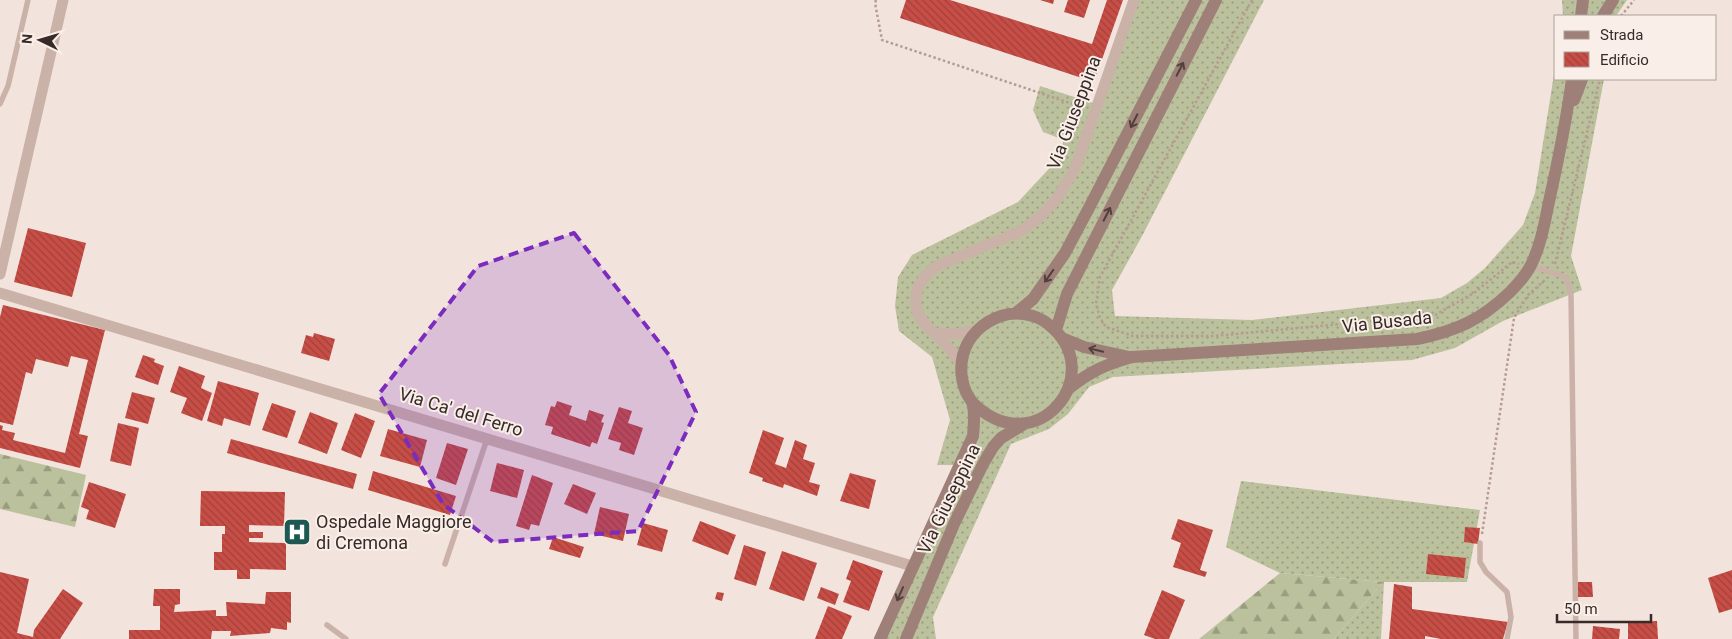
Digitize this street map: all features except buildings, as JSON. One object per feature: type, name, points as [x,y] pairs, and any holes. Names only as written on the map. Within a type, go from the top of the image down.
[{"type":"main road","points":[[1016,313],[1033,298],[1065,252],[1095,198],[1196,0]]},
{"type":"main road","points":[[1059,334],[1067,294],[1216,0]]},
{"type":"main road","points":[[1581,15],[1583,0]]},
{"type":"main road","points":[[1603,15],[1607,0]]},
{"type":"main road","points":[[1604,15],[1613,0]]},
{"type":"main road","name":"Via Busada","points":[[1068,389],[1086,375],[1105,365],[1132,357],[1416,339],[1442,334],[1477,319],[1518,284],[1531,266],[1539,243],[1566,121],[1572,80]]},
{"type":"main road","name":"Via Busada","points":[[1566,121],[1582,80]]},
{"type":"main road","points":[[1016,313],[1030,315],[1044,321],[1059,334],[1068,349],[1072,362],[1068,389],[1061,402],[1051,413],[1038,420],[1024,424],[1009,424],[995,420],[983,413],[973,403],[966,391],[962,378],[961,364],[969,340],[976,331],[994,318],[1016,313]]},
{"type":"main road","name":"Via Busada","points":[[1059,334],[1084,347],[1132,357]]},
{"type":"main road","name":"Via Giuseppina","points":[[880,639],[971,441],[974,422],[973,403]]},
{"type":"main road","name":"Via Giuseppina","points":[[906,639],[954,524],[993,447],[1001,438],[1024,424]]},
{"type":"main road","name":"Via Giuseppina","points":[[912,566],[933,573]]},
{"type":"street","points":[[0,274],[63,0]]},
{"type":"street","name":"Via Giuseppina","points":[[961,364],[918,314],[916,296],[921,280],[937,266],[1019,232],[1038,218],[1056,200],[1074,170],[1134,0]]},
{"type":"street","name":"Via Ca' del Ferro","points":[[0,293],[912,566]]},
{"type":"street","points":[[935,333],[954,334],[976,331]]},
{"type":"lane","points":[[0,104],[8,86],[28,0]]},
{"type":"lane","points":[[1531,266],[1566,278],[1571,296],[1576,639]]},
{"type":"lane","points":[[445,564],[488,438]]},
{"type":"lane","points":[[1480,543],[1480,562],[1486,572],[1507,592],[1511,617],[1507,639]]},
{"type":"lane","points":[[327,625],[346,639]]},
{"type":"path","points":[[876,0],[874,3],[882,40],[1095,112]]},
{"type":"path","points":[[1252,0],[1100,277],[1096,304],[1100,318],[1106,327],[1133,336],[1214,336],[1435,315],[1474,293],[1512,262],[1531,266]]},
{"type":"path","points":[[1622,15],[1634,0]]},
{"type":"path","points":[[1480,543],[1514,318],[1528,295],[1553,273],[1600,80]]},
{"type":"highlighted area","points":[[574,233],[669,355],[696,412],[638,531],[493,542],[443,504],[379,394],[478,266]]},
{"type":"green space","points":[[1132,0],[1264,0],[1141,238],[1112,290],[1115,316],[1252,320],[1441,298],[1467,283],[1485,268],[1523,225],[1535,193],[1554,74],[1554,80],[1604,80],[1571,256],[1582,290],[1503,321],[1455,348],[1412,360],[1113,377],[1089,387],[1068,414],[1049,429],[1011,444],[933,617],[936,639],[881,639],[960,465],[937,465],[950,420],[932,357],[899,331],[895,306],[898,277],[912,255],[1018,202],[1057,160],[1064,140],[1043,132],[1033,110],[1040,86],[1096,104]]},
{"type":"green space","points":[[1562,0],[1627,0],[1617,15],[1563,15]]},
{"type":"green space","points":[[0,454],[86,475],[75,527],[0,509]]},
{"type":"green space","points":[[1241,481],[1480,510],[1467,582],[1384,582],[1381,639],[1334,639],[1383,582],[1280,573],[1226,547]]},
{"type":"green space","points":[[1280,573],[1383,582],[1334,639],[1199,639]]},
{"type":"place","name":"Ospedale Maggiore di Cremona","points":[[297,532]]}]
